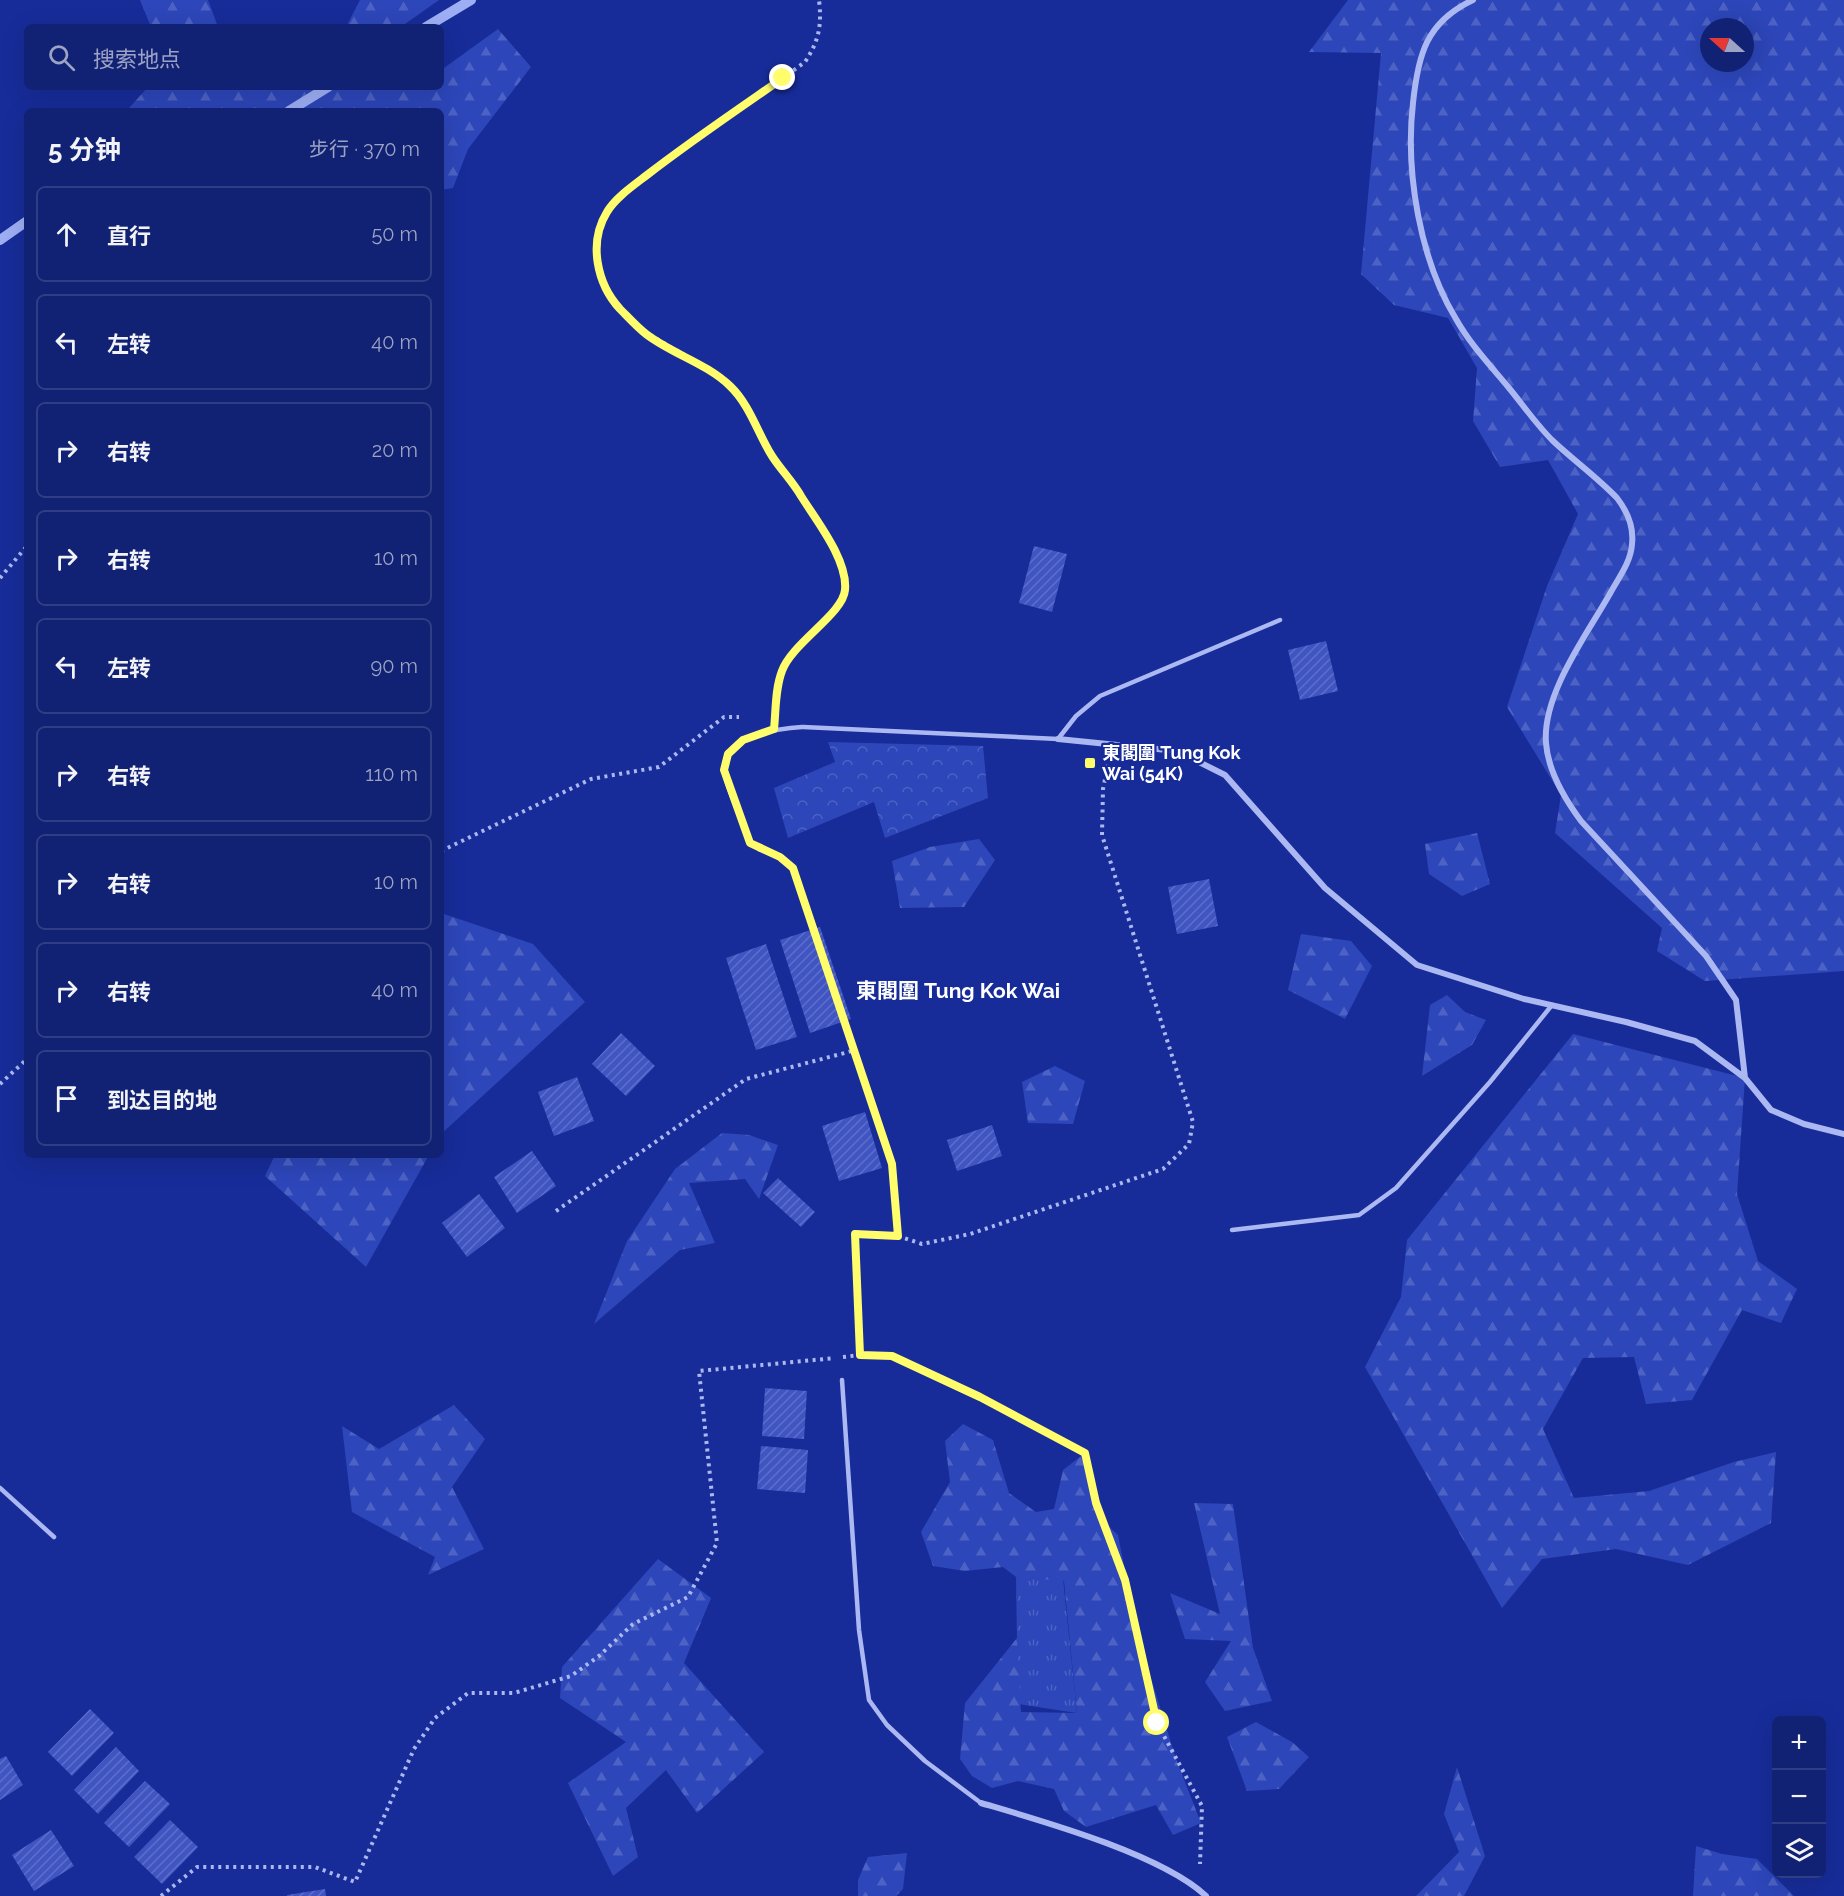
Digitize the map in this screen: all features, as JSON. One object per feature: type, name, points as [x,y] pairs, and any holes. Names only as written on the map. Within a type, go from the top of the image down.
[{"type":"street","points":[[1473,0],[1445,17],[1433,32],[1421,55],[1417,74],[1412,111],[1411,151],[1421,226],[1428,257],[1443,296],[1464,332],[1552,440],[1617,498],[1624,507],[1632,532],[1632,544],[1623,570],[1552,702],[1545,734],[1548,758],[1564,796],[1591,834],[1706,956],[1736,1000],[1745,1078]]},
{"type":"street","points":[[1058,739],[1177,751],[1225,775],[1325,888],[1417,965],[1524,999],[1695,1041],[1745,1078],[1771,1110],[1804,1124],[1844,1134]]},
{"type":"street","points":[[981,1803],[1100,1842],[1160,1866],[1199,1889],[1206,1896]]},
{"type":"lane","points":[[746,832],[724,770],[728,754],[743,740],[774,729],[803,727],[1058,739],[1076,716],[1100,696],[1280,620]]},
{"type":"lane","points":[[1232,1230],[1359,1215],[1396,1188],[1490,1082],[1552,1005]]},
{"type":"lane","points":[[842,1380],[859,1630],[868,1700],[887,1725],[925,1761],[981,1803]]},
{"type":"lane","points":[[0,1488],[54,1537]]},
{"type":"path","points":[[774,729],[782,670],[792,654],[837,608],[845,590],[842,569],[832,544],[790,478],[773,457],[731,387],[706,368],[646,334],[618,307],[602,284],[597,261],[598,239],[607,212],[633,186],[805,62],[817,45],[822,23],[819,0]]},
{"type":"path","points":[[0,578],[24,550]]},
{"type":"path","points":[[860,1355],[855,1234],[898,1236],[922,1244],[970,1234],[1163,1169],[1189,1144],[1193,1122],[1102,835],[1103,789],[1113,743]]},
{"type":"path","points":[[444,850],[591,779],[659,767]]},
{"type":"path","points":[[746,832],[750,843],[780,857],[793,868],[856,1050],[892,1164],[898,1236]]},
{"type":"path","points":[[556,1211],[746,1079],[856,1050]]},
{"type":"path","points":[[0,1084],[24,1062]]},
{"type":"path","points":[[161,1896],[197,1867],[315,1868],[355,1882],[414,1749],[435,1718],[468,1693],[514,1693],[571,1677],[599,1656],[633,1624],[688,1597],[717,1543],[699,1371],[860,1355],[892,1356],[980,1397],[1085,1453],[1096,1503],[1125,1580],[1157,1723],[1202,1806],[1199,1889]]},
{"type":"green space","points":[[140,0],[208,0],[217,24],[150,24]]},
{"type":"green space","points":[[360,0],[439,0],[405,24],[348,24]]},
{"type":"green space","points":[[1348,0],[1844,0],[1844,971],[1705,981],[1657,951],[1662,928],[1555,833],[1561,795],[1507,707],[1547,586],[1578,514],[1548,460],[1500,467],[1473,421],[1477,368],[1448,318],[1394,305],[1361,274],[1381,53],[1309,52]]},
{"type":"green space","points":[[498,29],[531,67],[468,149],[453,188],[444,190],[444,108],[129,108],[145,90],[444,90],[444,68]]},
{"type":"green space","points":[[828,742],[983,746],[988,798],[885,838],[874,802],[788,838],[774,788],[835,762]]},
{"type":"green space","points":[[1477,833],[1490,884],[1462,896],[1429,874],[1425,844]]},
{"type":"green space","points":[[979,839],[995,860],[964,907],[900,908],[892,861],[930,847]]},
{"type":"green space","points":[[444,914],[533,944],[585,1002],[444,1131]]},
{"type":"green space","points":[[1301,934],[1351,941],[1372,966],[1345,1019],[1288,990]]},
{"type":"green space","points":[[1447,995],[1465,1012],[1486,1020],[1472,1045],[1422,1076],[1430,1005]]},
{"type":"green space","points":[[1573,1034],[1745,1078],[1737,1194],[1758,1261],[1797,1289],[1781,1323],[1742,1310],[1692,1400],[1646,1404],[1634,1357],[1583,1358],[1543,1429],[1574,1498],[1649,1491],[1734,1462],[1776,1452],[1771,1523],[1688,1565],[1616,1549],[1542,1559],[1502,1608],[1365,1367],[1401,1297],[1407,1240]]},
{"type":"green space","points":[[1055,1066],[1085,1081],[1073,1124],[1028,1123],[1022,1082]]},
{"type":"green space","points":[[722,1133],[749,1135],[778,1145],[759,1199],[745,1179],[689,1183],[715,1243],[680,1250],[594,1324],[627,1241],[675,1169]]},
{"type":"green space","points":[[274,1158],[427,1158],[366,1267],[265,1176]]},
{"type":"green space","points":[[454,1405],[485,1439],[452,1487],[484,1549],[428,1575],[435,1557],[352,1512],[342,1426],[379,1449]]},
{"type":"green space","points":[[963,1424],[993,1440],[1009,1493],[1036,1512],[1054,1509],[1063,1470],[1085,1453],[1103,1521],[1118,1535],[1138,1636],[1176,1759],[1201,1823],[1173,1835],[1156,1805],[1086,1827],[1064,1811],[1054,1789],[1018,1781],[992,1788],[972,1776],[960,1759],[965,1703],[1017,1638],[1021,1712],[1077,1713],[1064,1581],[1016,1577],[1003,1567],[965,1571],[933,1566],[921,1532],[950,1482],[945,1441]]},
{"type":"green space","points":[[1194,1503],[1233,1504],[1253,1648],[1272,1701],[1225,1711],[1205,1682],[1231,1641],[1185,1639],[1170,1593],[1220,1614]]},
{"type":"green space","points":[[658,1559],[711,1598],[684,1663],[764,1752],[697,1813],[666,1770],[626,1808],[638,1857],[613,1876],[568,1783],[626,1742],[560,1698],[562,1667]]},
{"type":"green space","points":[[1062,1569],[1077,1713],[1018,1704],[1016,1577]]},
{"type":"green space","points":[[1256,1722],[1292,1742],[1309,1757],[1279,1789],[1247,1791],[1227,1737]]},
{"type":"green space","points":[[1457,1767],[1485,1856],[1464,1896],[1416,1896],[1459,1852],[1444,1814]]},
{"type":"green space","points":[[1696,1846],[1722,1854],[1757,1859],[1772,1874],[1772,1878],[1776,1878],[1794,1896],[1693,1896]]},
{"type":"green space","points":[[907,1853],[903,1889],[896,1896],[858,1896],[858,1880],[868,1857]]},
{"type":"building","points":[[1034,546],[1067,554],[1052,612],[1019,603]]},
{"type":"building","points":[[1326,641],[1338,691],[1300,700],[1288,650]]},
{"type":"building","points":[[1209,879],[1218,926],[1177,934],[1168,887]]},
{"type":"building","points":[[820,927],[851,1019],[810,1033],[780,940]]},
{"type":"building","points":[[766,944],[797,1037],[756,1050],[726,958]]},
{"type":"building","points":[[621,1033],[655,1066],[626,1096],[592,1064]]},
{"type":"building","points":[[577,1077],[594,1121],[554,1136],[538,1092]]},
{"type":"building","points":[[865,1112],[882,1168],[839,1181],[822,1126]]},
{"type":"building","points":[[992,1125],[1002,1156],[957,1171],[947,1140]]},
{"type":"building","points":[[532,1151],[556,1186],[517,1213],[494,1177]]},
{"type":"building","points":[[778,1178],[815,1212],[801,1227],[763,1193]]},
{"type":"building","points":[[479,1194],[505,1228],[467,1257],[442,1223]]},
{"type":"building","points":[[765,1388],[807,1391],[804,1439],[762,1436]]},
{"type":"building","points":[[761,1446],[808,1450],[805,1493],[757,1489]]},
{"type":"building","points":[[90,1709],[114,1733],[72,1776],[48,1752]]},
{"type":"building","points":[[116,1747],[139,1771],[98,1814],[74,1790]]},
{"type":"building","points":[[6,1756],[23,1785],[0,1800],[0,1759]]},
{"type":"building","points":[[145,1781],[170,1804],[129,1847],[104,1823]]},
{"type":"building","points":[[170,1820],[198,1847],[162,1884],[134,1857]]},
{"type":"building","points":[[51,1830],[74,1866],[34,1891],[12,1855]]},
{"type":"building","points":[[325,1889],[326,1896],[287,1896],[287,1895]]},
{"type":"waterway","points":[[431,24],[471,0]]},
{"type":"waterway","points":[[294,108],[323,90]]},
{"type":"waterway","points":[[0,240],[24,223]]},
{"type":"place","name":"東閣圍 Tung Kok Wai (54K)","points":[[1090,763]]},
{"type":"district","name":"東閣圍 Tung Kok Wai","points":[[958,991]]},
{"type":"route","points":[[783,78],[676,153],[633,186],[607,212],[598,239],[597,261],[602,284],[618,307],[646,334],[706,368],[731,387],[773,457],[790,478],[832,544],[842,569],[845,590],[837,608],[792,654],[782,670],[777,693],[774,729],[743,740],[728,754],[724,770],[750,843],[780,857],[793,868],[856,1050],[892,1164],[898,1236],[855,1234],[860,1355],[892,1356],[980,1397],[1085,1453],[1096,1503],[1125,1580],[1157,1723]]}]
